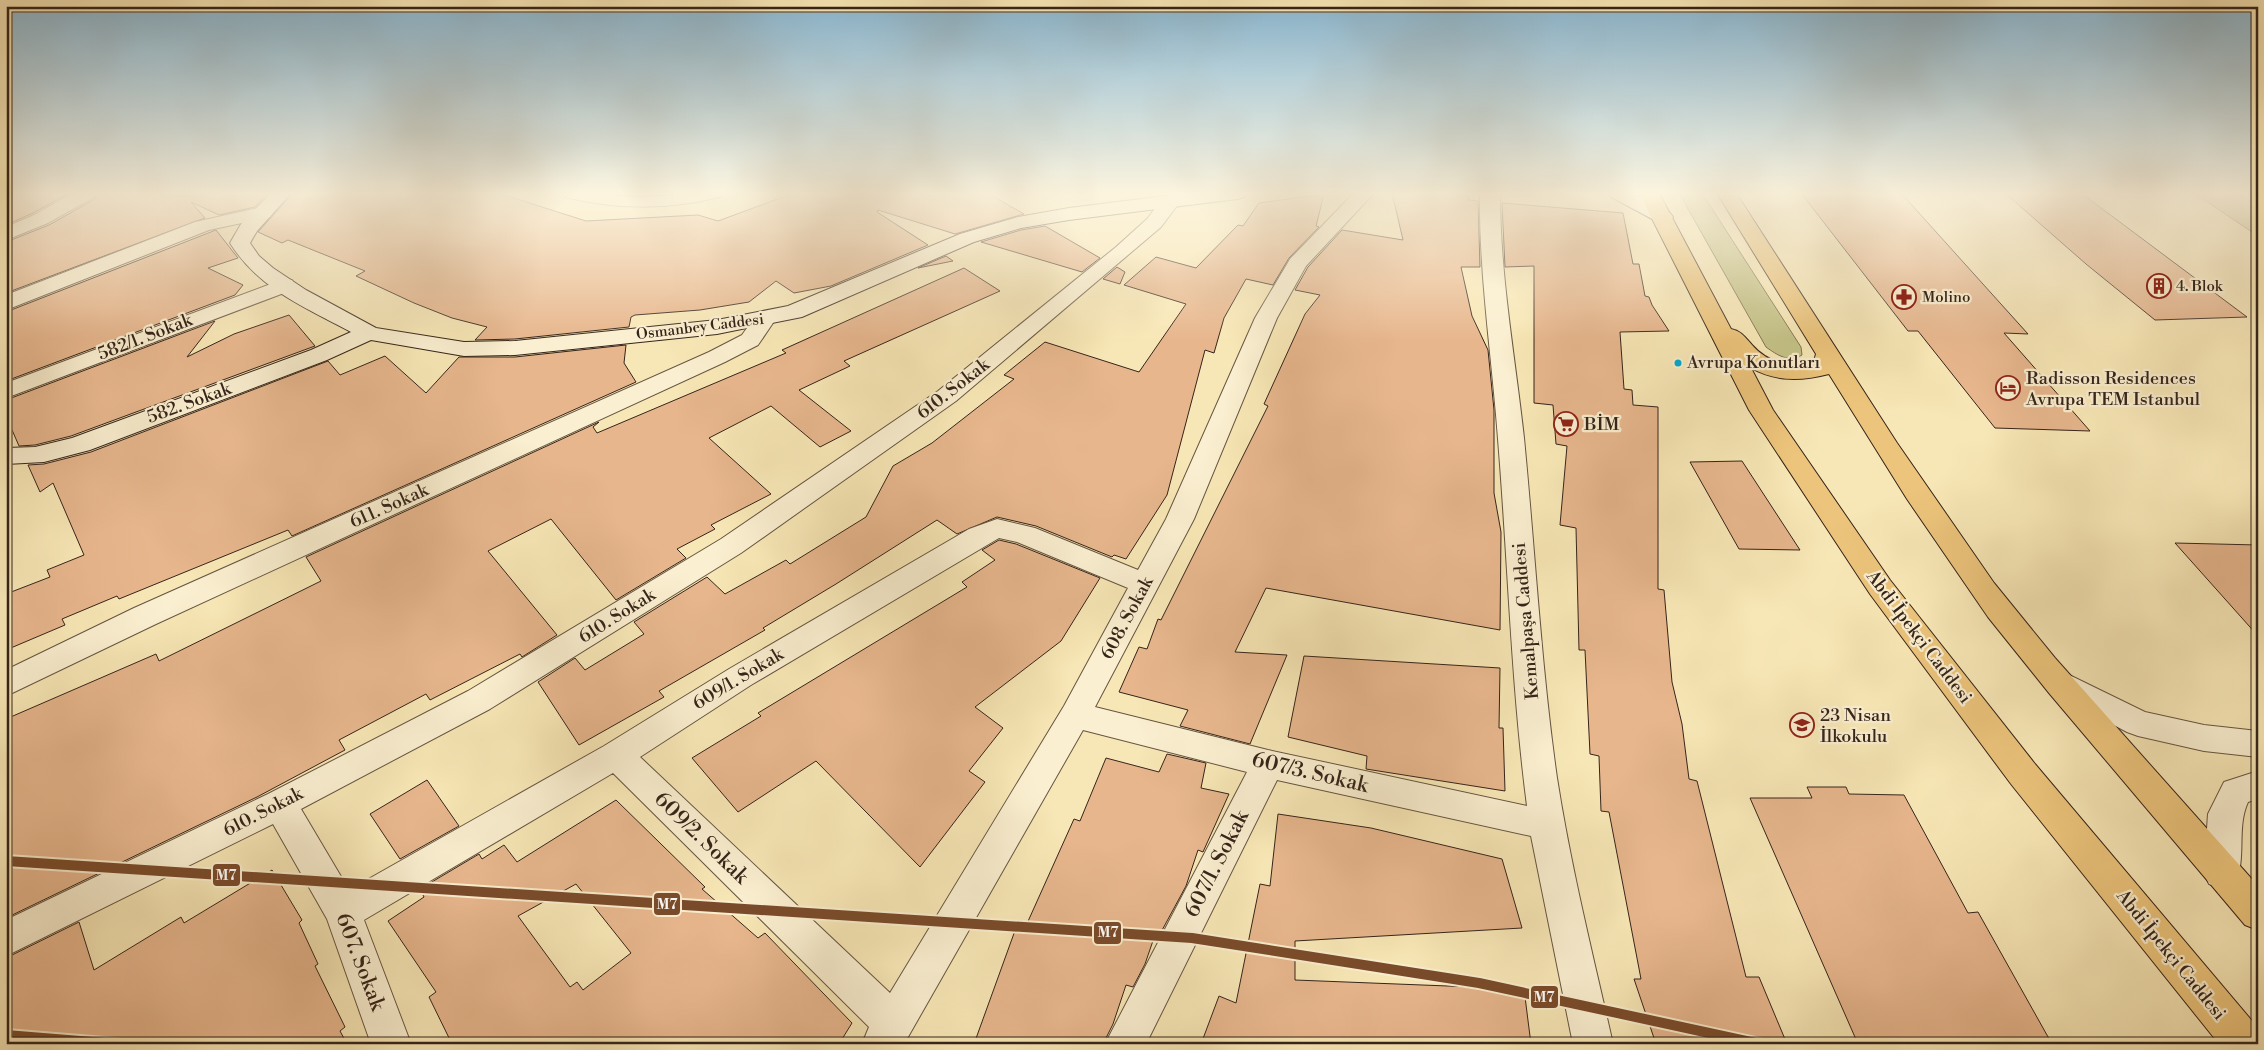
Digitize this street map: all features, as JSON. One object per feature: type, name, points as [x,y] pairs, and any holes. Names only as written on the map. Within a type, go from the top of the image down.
[{"type":"main road","name":"Abdi İpekçi Caddesi","points":[[1676,242],[1761,410],[1880,587],[2023,774],[2245,1044]]},
{"type":"main road","points":[[1757,242],[1828,352],[1863,412],[1938,525],[1986,592],[2057,681],[2258,913]]},
{"type":"main road","points":[[1714,319],[1752,358],[1772,370],[1788,373],[1822,369],[1828,360],[1828,352]]},
{"type":"street","points":[[6,303],[161,242]]},
{"type":"street","name":"Osmanbey Caddesi","points":[[241,242],[251,260],[284,285],[369,333],[406,341],[464,348],[515,348],[717,327],[764,320],[794,312],[958,242]]},
{"type":"street","name":"610. Sokak","points":[[6,939],[280,804],[479,700],[731,546],[947,396],[1133,242]]},
{"type":"street","name":"608. Sokak","points":[[888,1034],[1075,716],[1180,519],[1266,318],[1297,263],[1317,242]]},
{"type":"street","name":"Kemalpaşa Caddesi","points":[[1491,242],[1507,390],[1522,565],[1526,653],[1547,825],[1593,1044]]},
{"type":"street","name":"582/1. Sokak","points":[[6,391],[284,285]]},
{"type":"street","name":"611. Sokak","points":[[6,684],[145,616],[717,357],[750,340],[764,320]]},
{"type":"street","name":"582. Sokak","points":[[6,456],[22,457],[46,454],[81,444],[319,355],[369,333]]},
{"type":"street","name":"609/1. Sokak","points":[[343,913],[616,755],[740,677],[971,541],[997,528],[1025,535],[1145,584]]},
{"type":"street","points":[[2057,681],[2138,723],[2204,738],[2258,744]]},
{"type":"street","name":"607/3. Sokak","points":[[1075,716],[1268,764],[1547,825]]},
{"type":"street","name":"609/2. Sokak","points":[[616,755],[888,1034]]},
{"type":"street","name":"607/1. Sokak","points":[[1125,1044],[1268,764]]},
{"type":"street","points":[[2222,873],[2225,814],[2236,792],[2258,785]]},
{"type":"street","name":"607. Sokak","points":[[280,804],[343,913],[391,1044]]},
{"type":"shaded area","points":[[1707,242],[1734,242],[1801,347],[1802,355],[1788,358],[1766,347]]},
{"type":"building","points":[[6,242],[141,242],[6,293]]},
{"type":"building","points":[[185,242],[225,242],[238,258],[208,268],[243,285],[235,295],[6,381],[6,312]]},
{"type":"building","points":[[293,242],[923,242],[928,245],[831,286],[794,293],[776,281],[749,302],[700,310],[635,315],[631,317],[629,327],[515,339],[475,340],[487,327],[452,318],[356,276],[365,271]]},
{"type":"building","points":[[981,242],[1072,242],[1100,258],[1082,272]]},
{"type":"building","points":[[1221,242],[1304,242],[1289,258],[1273,285],[1246,279],[1224,318],[1214,353],[1205,350],[1167,495],[1126,559],[1114,555],[1112,557],[1036,526],[997,517],[957,534],[937,520],[763,628],[765,630],[659,691],[664,697],[579,745],[538,682],[575,658],[585,670],[644,634],[634,622],[707,577],[725,594],[786,560],[790,564],[866,517],[893,466],[932,443],[1014,379],[1004,375],[1045,342],[1139,372],[1186,304],[1124,285],[1156,257],[1196,268]]},
{"type":"building","points":[[1331,242],[1479,242],[1480,267],[1461,267],[1472,316],[1488,350],[1494,410],[1494,493],[1501,532],[1500,630],[1266,588],[1235,652],[1287,655],[1250,744],[1180,726],[1188,710],[1119,692],[1139,647],[1147,649],[1158,619],[1161,620],[1268,406],[1264,404],[1305,314],[1320,295],[1295,290],[1308,267]]},
{"type":"building","points":[[1504,242],[1629,242],[1633,264],[1639,264],[1645,296],[1649,297],[1669,331],[1620,332],[1624,389],[1632,390],[1633,405],[1658,407],[1658,589],[1664,590],[1672,682],[1682,724],[1689,779],[1697,781],[1746,977],[1759,977],[1787,1044],[1656,1044],[1634,979],[1641,979],[1609,812],[1601,811],[1599,756],[1590,754],[1585,650],[1579,650],[1576,528],[1560,525],[1567,446],[1556,444],[1553,405],[1534,403],[1534,266],[1505,267]]},
{"type":"building","points":[[1839,242],[1945,242],[2028,334],[2004,333],[2090,431],[1995,428],[1918,331],[1908,331]]},
{"type":"building","name":"4. Blok","points":[[2061,242],[2147,242],[2247,317],[2155,320]]},
{"type":"building","points":[[946,256],[953,261],[918,268]]},
{"type":"building","points":[[1117,267],[1125,272],[1120,284],[1103,279]]},
{"type":"building","points":[[964,268],[1000,291],[844,361],[850,366],[799,390],[851,431],[820,447],[771,406],[709,438],[771,494],[711,525],[715,529],[677,549],[686,558],[616,600],[551,519],[488,551],[557,635],[522,657],[520,654],[430,700],[426,694],[339,740],[345,750],[257,797],[6,918],[6,719],[156,654],[159,661],[321,581],[306,557],[599,422],[593,427],[597,433],[786,353],[782,350]]},
{"type":"building","points":[[289,315],[315,346],[71,436],[35,445],[19,446],[6,416],[6,400],[215,321],[187,357],[234,334]]},
{"type":"building","points":[[626,345],[624,363],[636,382],[292,536],[288,530],[119,599],[117,596],[62,619],[65,625],[6,650],[6,594],[50,577],[47,570],[84,555],[53,483],[40,492],[28,465],[44,464],[91,452],[328,361],[340,375],[385,356],[426,393],[459,357],[515,357]]},
{"type":"building","points":[[1742,461],[1800,550],[1739,549],[1690,462]]},
{"type":"building","points":[[999,540],[1016,544],[1100,578],[1061,641],[975,707],[1003,728],[969,771],[985,782],[920,867],[816,761],[738,812],[692,758],[761,716],[758,713],[967,587],[962,582],[995,560],[982,550]]},
{"type":"building","points":[[2175,543],[2258,545],[2258,636]]},
{"type":"building","points":[[1304,656],[1500,668],[1499,728],[1503,728],[1505,791],[1366,769],[1367,756],[1288,737]]},
{"type":"building","points":[[1167,754],[1206,763],[1201,788],[1229,794],[1203,852],[1198,850],[1186,886],[1160,934],[1156,932],[1145,964],[1133,987],[1126,985],[1113,1024],[1103,1044],[974,1044],[1017,925],[1025,928],[1074,819],[1080,821],[1106,758],[1159,772]]},
{"type":"building","points":[[427,780],[459,826],[400,859],[370,814]]},
{"type":"building","points":[[1807,787],[1846,787],[1849,794],[1904,795],[1968,913],[1978,912],[2052,1044],[1858,1044],[1750,798],[1812,798]]},
{"type":"building","points":[[616,800],[705,887],[702,889],[758,938],[765,933],[852,1023],[839,1044],[452,1044],[429,997],[436,992],[388,921],[424,897],[420,889],[479,854],[482,859],[504,845],[517,862]],"holes":[[[576,884],[631,953],[583,990],[577,982],[570,987],[518,916]]]},
{"type":"building","points":[[1278,814],[1371,828],[1502,859],[1522,928],[1295,941],[1295,980],[1524,989],[1531,1044],[1201,1044],[1219,996],[1236,1003],[1260,884],[1270,886]]},
{"type":"building","points":[[272,870],[302,920],[299,923],[318,964],[315,966],[345,1027],[340,1031],[347,1044],[6,1044],[6,958],[79,922],[94,970],[181,917],[184,923]]},
{"type":"transit line","name":"M7","points":[[6,861],[1192,938],[1479,983],[1760,1044]]},
{"type":"transit line","name":"M7","points":[[6,1035],[117,1044]]},
{"type":"place","name":"4. Blok","points":[[2159,286]]},
{"type":"place","name":"Molino","points":[[1904,297]]},
{"type":"place","name":"Avrupa Konutları","points":[[1678,363]]},
{"type":"place","name":"Radisson Residences Avrupa TEM Istanbul","points":[[2008,388]]},
{"type":"place","name":"BİM","points":[[1566,424]]},
{"type":"place","name":"23 Nisan İlkokulu","points":[[1802,725]]}]
